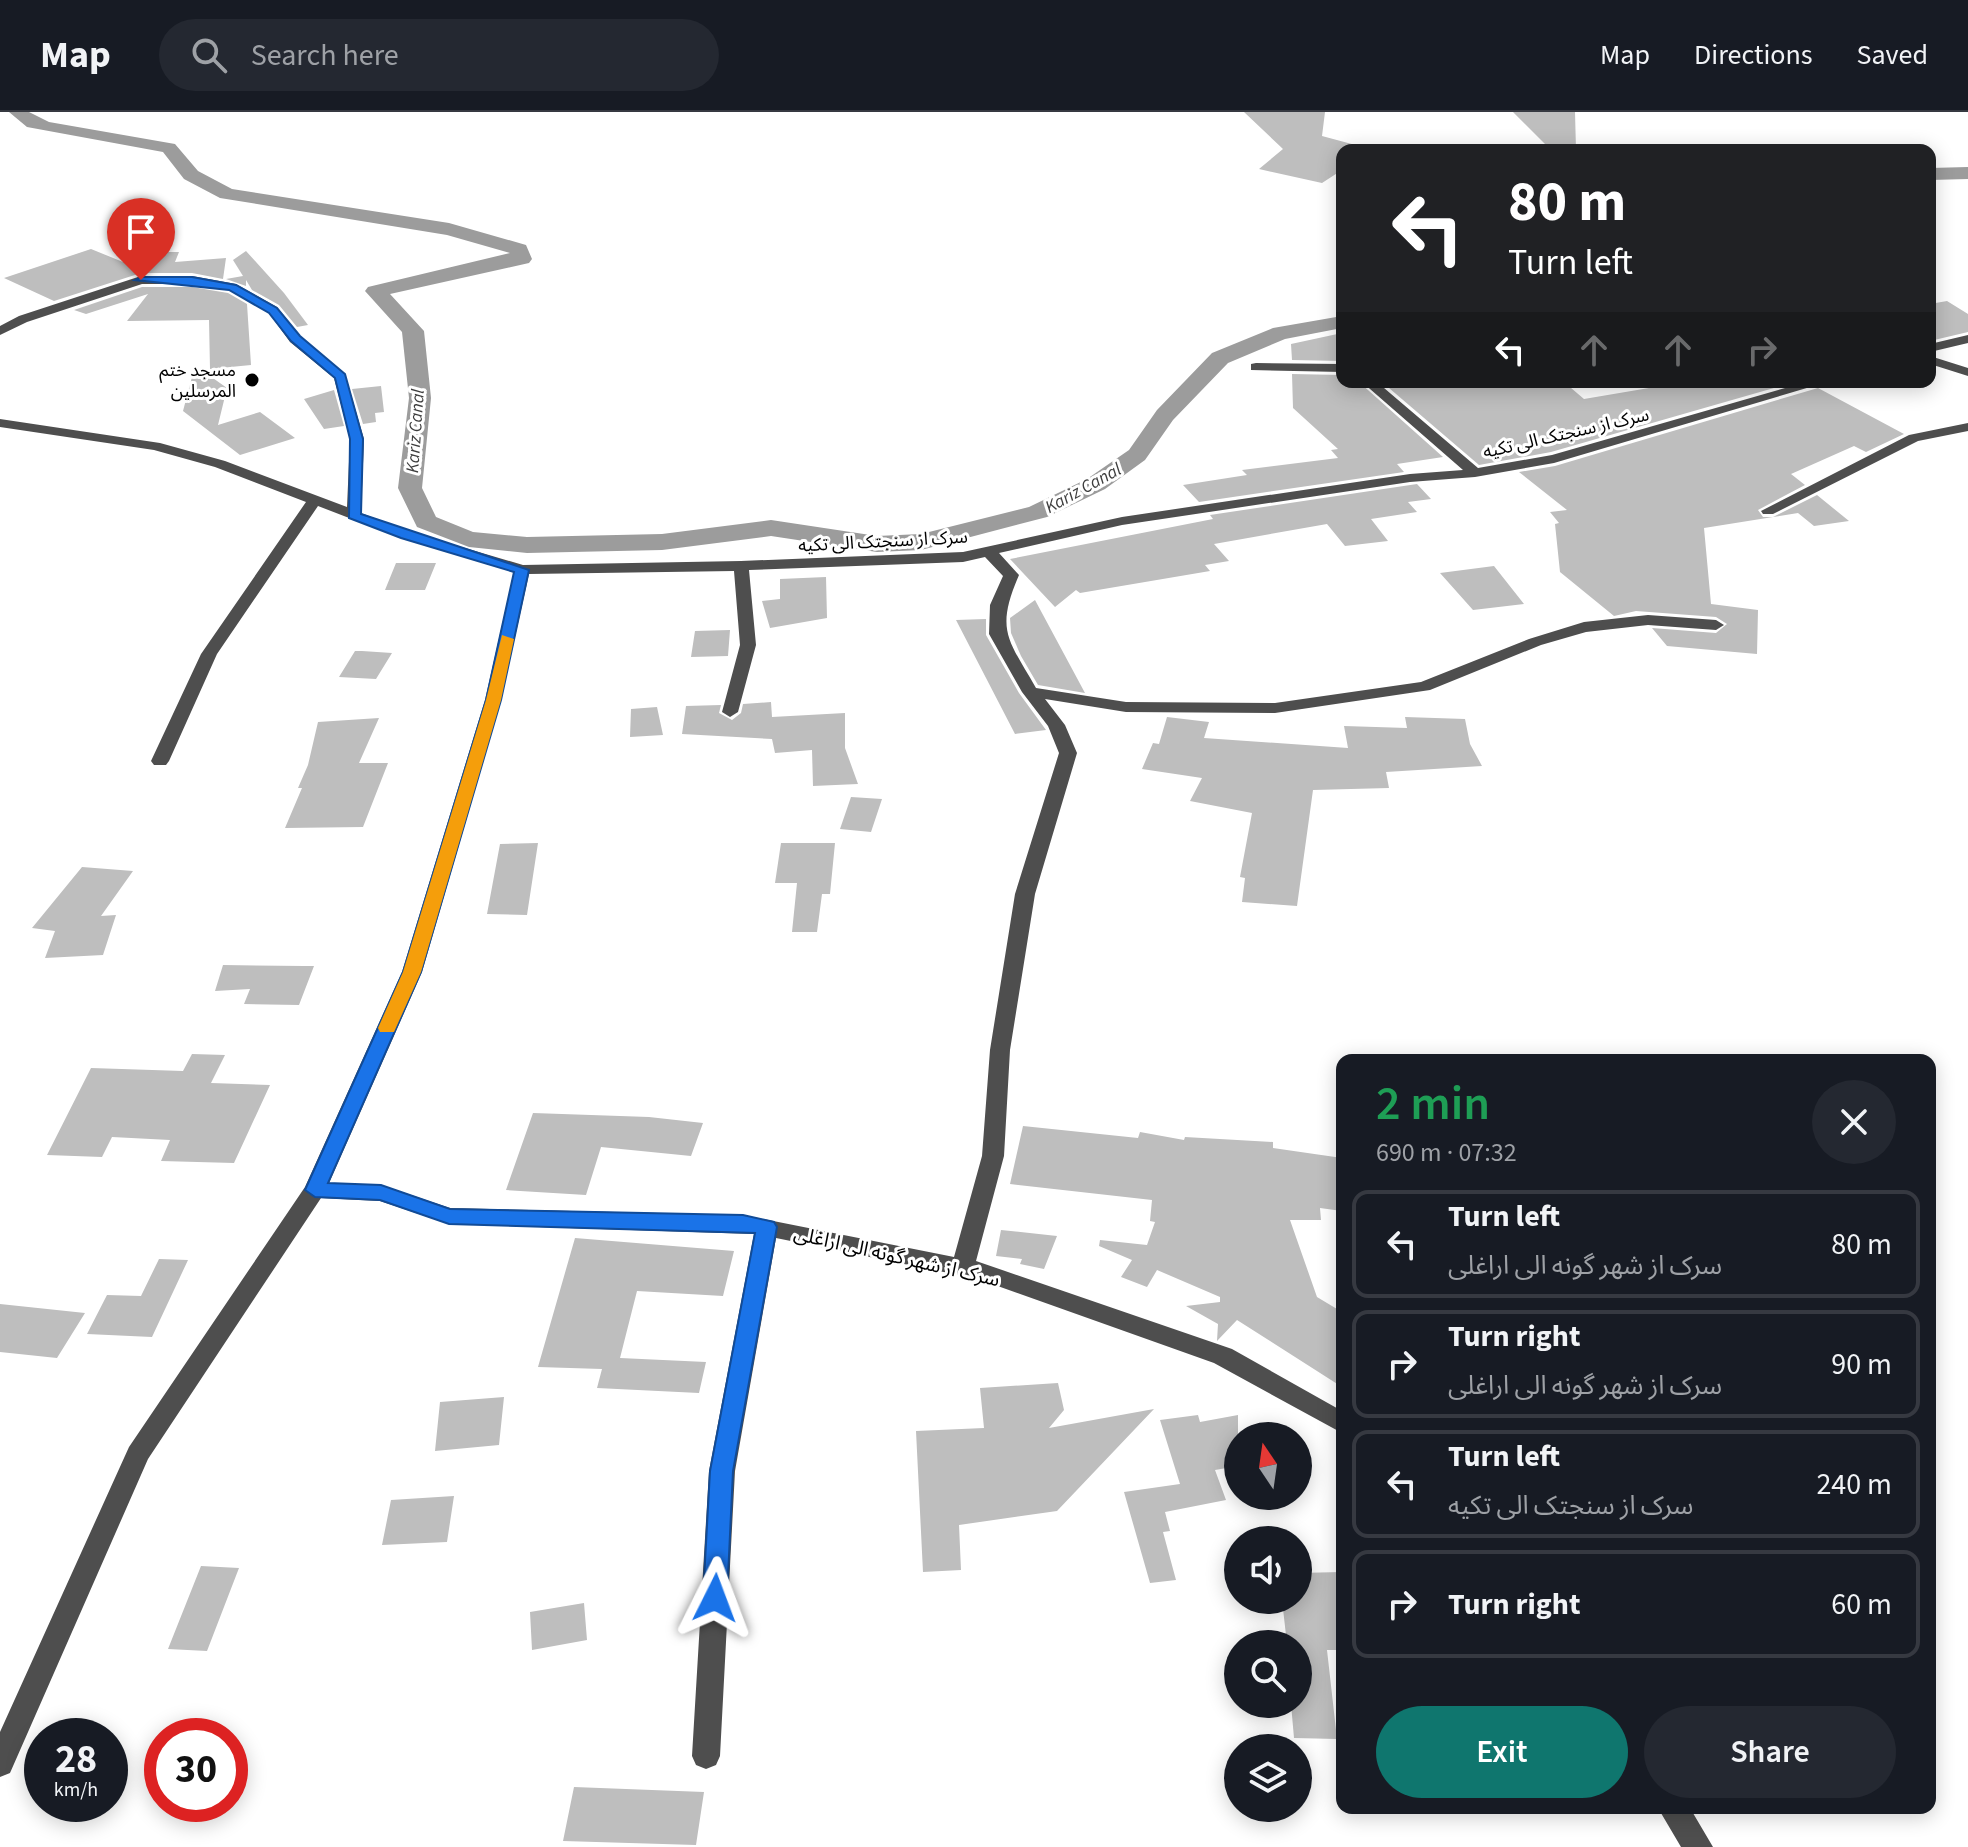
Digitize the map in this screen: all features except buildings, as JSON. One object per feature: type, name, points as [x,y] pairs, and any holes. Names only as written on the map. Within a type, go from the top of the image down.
[{"type":"street","points":[[0,331],[23,319],[141,280],[192,280],[232,287],[273,310],[295,339],[340,377],[357,439],[354,516]]},
{"type":"street","points":[[1936,347],[1968,339]]},
{"type":"street","points":[[1936,362],[1968,372]]},
{"type":"street","points":[[1256,367],[1336,368]]},
{"type":"street","points":[[1376,388],[1475,473]]},
{"type":"street","name":"سرک از سنجتک الی تکیه","points":[[0,423],[155,446],[220,464],[406,535],[522,570],[741,566],[963,557],[1122,521],[1410,478],[1475,473],[1568,455],[1799,388]]},
{"type":"street","points":[[1768,511],[1914,438],[1968,427]]},
{"type":"street","points":[[160,761],[209,654],[314,501]]},
{"type":"street","points":[[963,1267],[993,1156],[1000,1050],[1025,894],[1068,753],[1056,725],[1030,692],[997,634],[998,605],[1011,575],[988,551]]},
{"type":"street","points":[[730,712],[748,645],[741,566]]},
{"type":"street","points":[[0,1764],[138,1454],[315,1190],[412,972],[493,700],[522,570]]},
{"type":"street","points":[[1030,692],[1126,707],[1275,708],[1424,686],[1535,642],[1584,627],[1648,620],[1716,625]]},
{"type":"street","name":"سرک از شهر گونه الی اراغلی","points":[[315,1190],[381,1193],[449,1216],[743,1223],[963,1267],[1223,1356],[1336,1420]]},
{"type":"street","points":[[706,1756],[722,1471],[767,1227]]},
{"type":"street","points":[[1677,1814],[1698,1847]]},
{"type":"waterway","name":"Kariz Canal","points":[[18,112],[33,123],[49,127],[169,148],[191,175],[227,194],[449,229],[519,249],[522,259],[375,291],[413,331],[420,398],[410,488],[426,522],[469,539],[527,545],[662,542],[771,528],[877,544],[921,542],[1038,512],[1096,484],[1137,455],[1165,415],[1220,358],[1250,343],[1281,333],[1336,323]]},
{"type":"waterway","name":"Kariz Canal","points":[[1936,174],[1968,173]]},
{"type":"slow traffic","points":[[387,1028],[412,972],[493,700],[507,639]]},
{"type":"place","name":"مسجد ختم المرسلین","points":[[252,380]]},
{"type":"route","points":[[141,280],[192,280],[232,287],[273,310],[295,339],[340,377],[357,439],[354,516],[522,570],[493,700],[412,972],[315,1190],[381,1193],[449,1216],[743,1223],[767,1227],[722,1471],[715,1598]]}]
